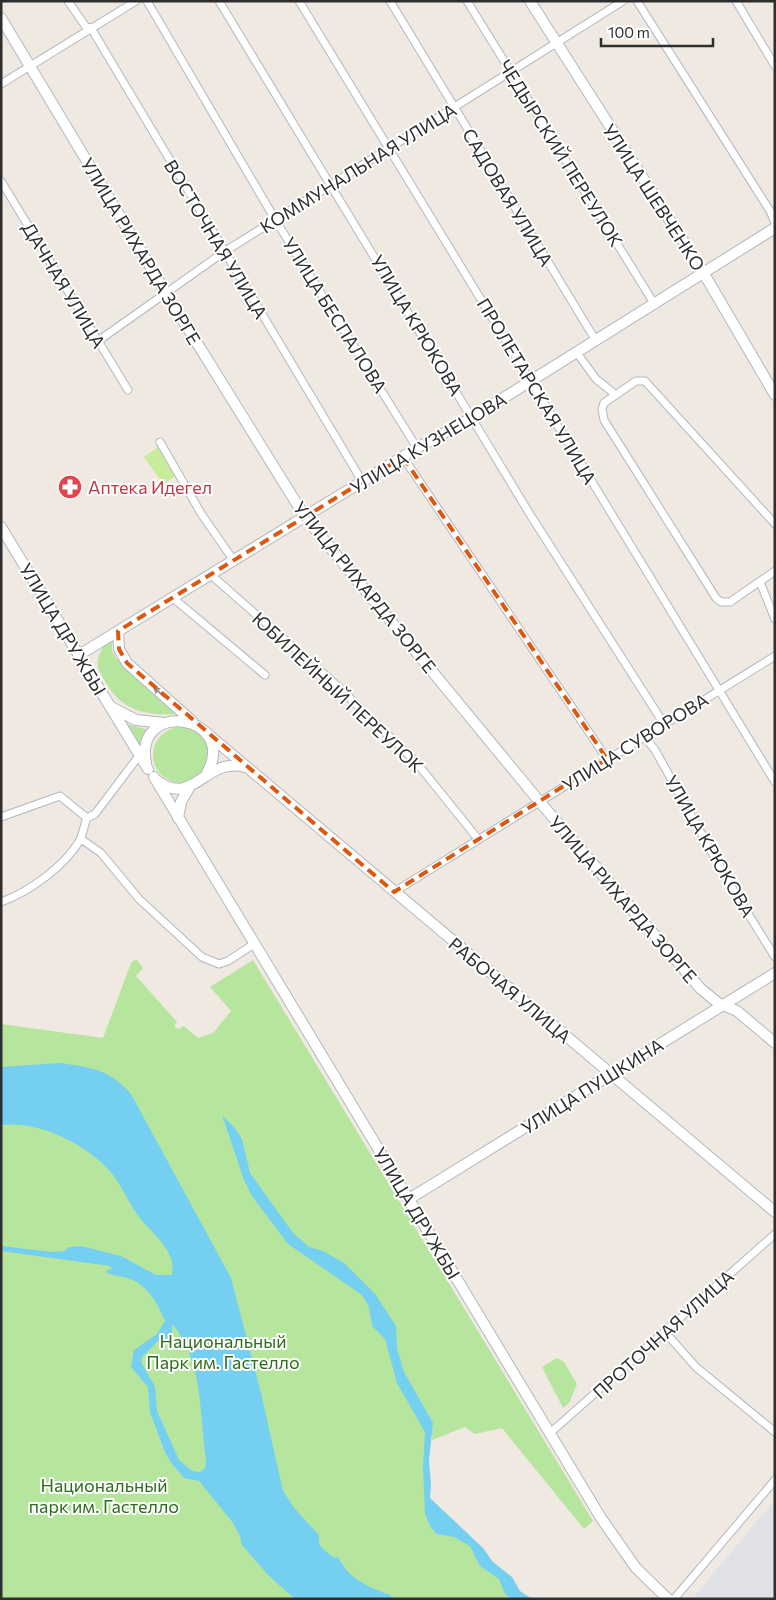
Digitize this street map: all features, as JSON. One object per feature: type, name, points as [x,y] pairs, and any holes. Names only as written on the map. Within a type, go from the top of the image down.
[{"type":"street","name":"ВОСТОЧНАЯ УЛИЦА","points":[[68,1],[82,24],[91,28],[362,481]]},
{"type":"street","points":[[1,84],[136,1]]},
{"type":"street","name":"УЛИЦА БЕСПАЛОВА","points":[[147,1],[276,220],[417,448]]},
{"type":"street","name":"УЛИЦА КРЮКОВА","points":[[219,1],[332,185],[434,358],[473,417],[531,516],[664,724]]},
{"type":"street","name":"ПРОЛЕТАРСКАЯ УЛИЦА","points":[[299,1],[775,782]]},
{"type":"street","name":"САДОВАЯ УЛИЦА","points":[[390,1],[596,341]]},
{"type":"street","name":"ЧЕДЫРСКИЙ ПЕРЕУЛОК","points":[[467,1],[655,305]]},
{"type":"street","name":"УЛИЦА ШЕВЧЕНКО","points":[[530,1],[555,43],[703,272],[775,395]]},
{"type":"street","name":"КОММУНАЛЬНАЯ УЛИЦА","points":[[98,341],[224,252],[623,1]]},
{"type":"street","points":[[636,1],[770,211],[775,223]]},
{"type":"street","points":[[736,1],[775,66]]},
{"type":"street","name":"УЛИЦА РИХАРДА ЗОРГЕ","points":[[1,18],[166,293],[305,517],[539,801],[702,989],[718,1004],[725,1004],[737,1011],[775,1043]]},
{"type":"street","name":"ДАЧНАЯ УЛИЦА","points":[[1,180],[128,390]]},
{"type":"street","name":"УЛИЦА КУЗНЕЦОВА","points":[[79,655],[362,481],[531,382],[775,228]]},
{"type":"street","points":[[577,353],[596,379],[616,395]]},
{"type":"street","points":[[775,524],[645,381],[636,381],[604,403],[602,409],[604,420],[716,598],[721,602],[730,602],[775,571]]},
{"type":"street","points":[[160,442],[202,514],[234,561]]},
{"type":"street","points":[[403,457],[607,759]]},
{"type":"street","name":"УЛИЦА ДРУЖБЫ","points":[[1,527],[110,706],[142,750]]},
{"type":"street","name":"ЮБИЛЕЙНЫЙ ПЕРЕУЛОК","points":[[211,574],[331,680],[416,762],[478,840]]},
{"type":"street","points":[[760,582],[775,619]]},
{"type":"street","points":[[173,598],[265,675]]},
{"type":"street","name":"РАБОЧАЯ УЛИЦА","points":[[118,631],[119,649],[126,663],[246,767],[775,1212]]},
{"type":"street","name":"УЛИЦА СУВОРОВА","points":[[394,892],[775,656]]},
{"type":"street","name":"УЛИЦА ДРУЖБЫ","points":[[110,706],[136,720],[164,723]]},
{"type":"street","points":[[1,902],[32,888],[81,839],[87,818],[95,814],[154,731],[164,723],[180,720],[199,727],[210,740],[213,751],[212,762],[207,773]]},
{"type":"street","name":"УЛИЦА КРЮКОВА","points":[[644,736],[655,750],[730,883],[775,957]]},
{"type":"street","points":[[142,750],[151,773],[171,787],[190,786]]},
{"type":"street","points":[[178,818],[181,802],[190,786],[207,773],[230,764],[246,767]]},
{"type":"street","name":"УЛИЦА ДРУЖБЫ","points":[[151,773],[550,1433],[628,1558],[668,1599]]},
{"type":"street","points":[[1,817],[60,796],[87,818]]},
{"type":"street","points":[[81,839],[101,853],[139,898],[202,957],[219,964],[228,961],[254,944]]},
{"type":"street","name":"УЛИЦА ПУШКИНА","points":[[409,1199],[775,973]]},
{"type":"street","name":"ПРОТОЧНАЯ УЛИЦА","points":[[550,1433],[775,1234]]},
{"type":"street","points":[[665,1332],[696,1367],[775,1432]]},
{"type":"street","points":[[674,1599],[775,1480]]},
{"type":"highlighted area","points":[[403,457],[607,759],[394,892],[127,663],[119,649],[118,631]]},
{"type":"shaded area","points":[[775,1500],[775,1599],[692,1599]]},
{"type":"green space","points":[[158,447],[177,475],[163,484],[144,457]]},
{"type":"green space","points":[[112,636],[112,651],[116,658],[178,714],[156,714],[136,710],[119,699],[111,691],[100,672],[98,659],[101,650]]},
{"type":"green space","points":[[127,724],[148,730],[139,744]]},
{"type":"green space","points":[[181,727],[192,729],[201,735],[207,744],[209,755],[207,766],[201,775],[192,781],[181,783],[170,781],[161,775],[155,766],[153,755],[155,744],[161,735],[170,729]]},
{"type":"green space","name":"Национальный Парк им. Гастелло","points":[[136,959],[143,968],[136,976],[177,1022],[174,1026],[178,1029],[184,1026],[198,1038],[213,1033],[231,1011],[210,987],[253,960],[593,1521],[584,1529],[502,1428],[475,1434],[465,1427],[432,1440],[432,1435],[428,1436],[425,1499],[524,1599],[1,1599],[1,1024],[103,1038],[131,963]]},
{"type":"green space","points":[[557,1358],[564,1362],[577,1384],[569,1403],[563,1408],[542,1367]]},
{"type":"water","points":[[61,1063],[82,1066],[99,1071],[115,1079],[131,1094],[231,1278],[261,1393],[283,1491],[295,1509],[319,1535],[319,1544],[324,1550],[333,1557],[339,1558],[348,1572],[360,1582],[391,1595],[392,1599],[295,1599],[268,1575],[242,1545],[240,1536],[233,1523],[199,1481],[184,1478],[172,1464],[164,1450],[150,1412],[148,1387],[131,1367],[134,1350],[157,1334],[165,1321],[156,1302],[141,1285],[127,1278],[107,1273],[107,1270],[112,1269],[110,1266],[1,1251],[1,1246],[53,1252],[64,1251],[69,1247],[81,1246],[121,1256],[156,1275],[172,1275],[173,1266],[167,1250],[139,1217],[110,1172],[95,1157],[71,1141],[43,1130],[29,1126],[1,1125],[1,1067]],"holes":[[[172,1324],[190,1354],[198,1388],[206,1459],[205,1468],[200,1472],[192,1471],[179,1460],[157,1411],[155,1387],[141,1362],[142,1357],[160,1339],[169,1341],[172,1335]]]},
{"type":"water","points":[[222,1115],[234,1127],[242,1139],[250,1173],[293,1233],[309,1247],[323,1251],[344,1263],[375,1294],[396,1326],[397,1349],[404,1372],[433,1423],[429,1461],[430,1498],[483,1548],[493,1562],[512,1577],[520,1591],[532,1599],[511,1599],[505,1594],[499,1579],[480,1566],[470,1546],[454,1537],[437,1534],[431,1528],[425,1514],[423,1467],[425,1432],[397,1383],[385,1339],[372,1326],[369,1307],[362,1295],[288,1244],[252,1196],[244,1180]]},
{"type":"place","name":"Аптека Идегел","points":[[70,487]]},
{"type":"park label","name":"Национальный парк им. Гастелло","points":[[104,1495]]}]
